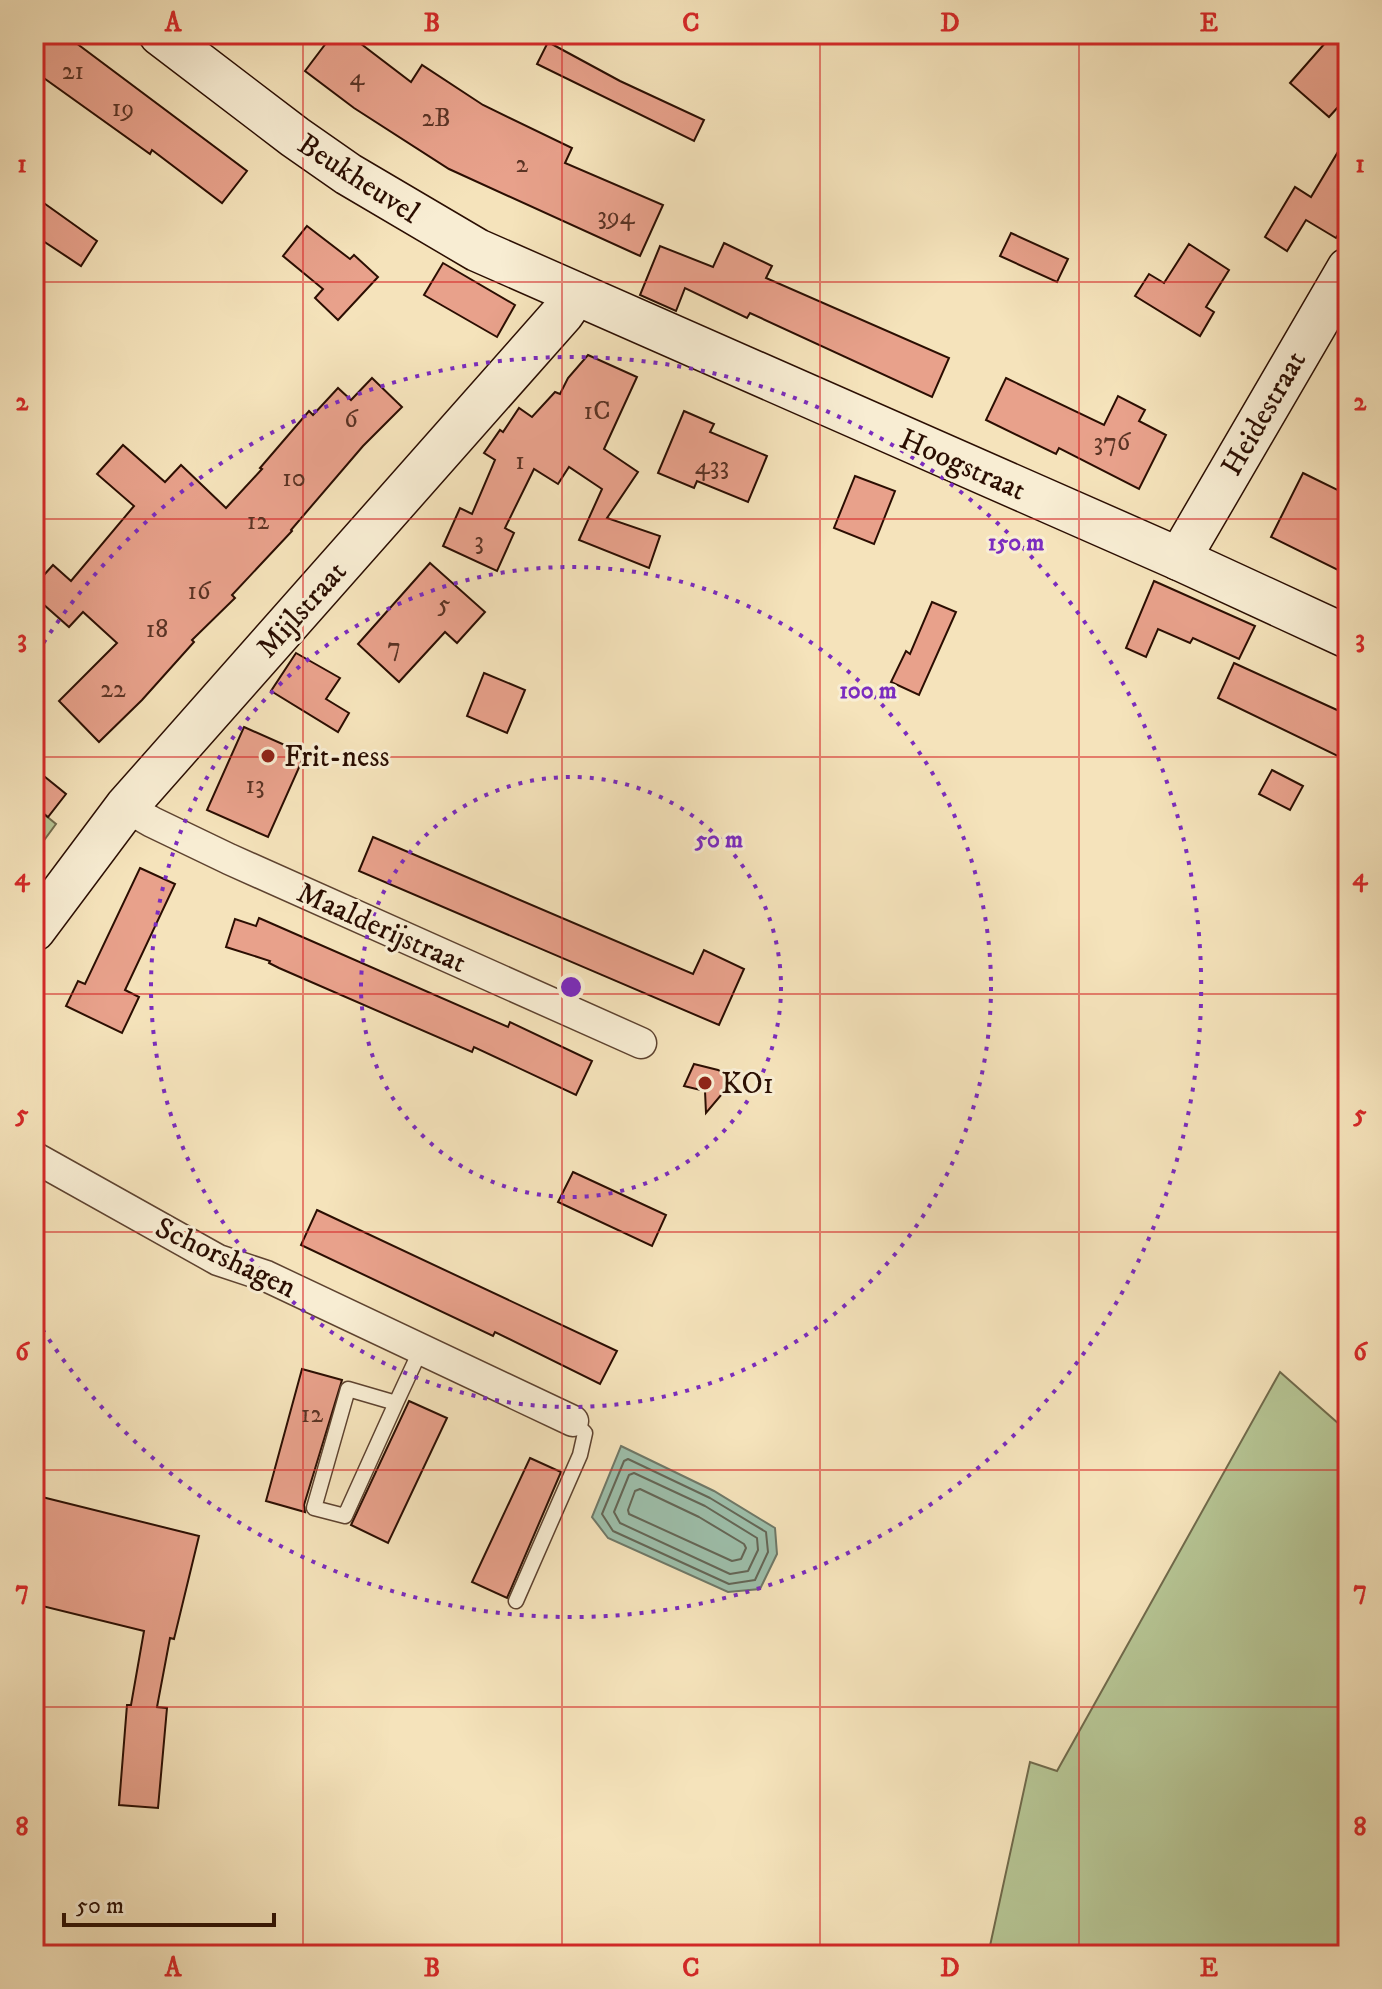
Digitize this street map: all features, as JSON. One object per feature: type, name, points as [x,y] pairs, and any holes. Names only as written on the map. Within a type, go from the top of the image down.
[{"type":"street","name":"Beukheuvel","points":[[160,34],[295,137],[392,202],[477,250],[576,294]]},
{"type":"street","name":"Heidestraat","points":[[1179,559],[1348,269]]},
{"type":"street","name":"Hoogstraat","points":[[576,294],[1179,559],[1348,637]]},
{"type":"street","name":"Mijlstraat","points":[[34,930],[126,807],[576,294]]},
{"type":"street","name":"Maalderijstraat","points":[[126,807],[229,859],[641,1043]]},
{"type":"street","name":"Schorshagen","points":[[34,1157],[218,1260],[266,1276],[573,1421]]},
{"type":"lane","points":[[396,1403],[348,1389],[314,1508],[345,1516],[421,1349]]},
{"type":"lane","name":"Schorshagen","points":[[516,1601],[580,1455],[585,1433],[573,1421]]},
{"type":"shaded area","points":[[34,806],[56,824],[34,854]]},
{"type":"shaded area","points":[[1280,1372],[1348,1432],[1348,1955],[988,1955],[1030,1762],[1057,1771]]},
{"type":"water","points":[[621,1446],[714,1491],[775,1528],[777,1554],[760,1589],[728,1592],[608,1538],[592,1517]]},
{"type":"building","points":[[40,34],[64,34],[247,171],[222,203],[152,150],[150,154],[34,71],[34,43]]},
{"type":"building","points":[[333,34],[348,34],[411,82],[422,65],[483,105],[572,148],[565,163],[663,205],[640,256],[449,169],[354,108],[305,71]]},
{"type":"building","points":[[1333,34],[1348,34],[1348,96],[1329,117],[1290,83]]},
{"type":"building","points":[[548,42],[620,81],[704,120],[694,141],[537,64]]},
{"type":"building","points":[[1348,135],[1348,218],[1336,238],[1306,220],[1287,251],[1265,237],[1295,187],[1311,197]]},
{"type":"building","points":[[34,196],[97,241],[81,266],[34,235]]},
{"type":"building","points":[[307,226],[350,259],[354,255],[378,277],[338,320],[315,298],[323,289],[283,256]]},
{"type":"building","points":[[1011,233],[1068,259],[1057,282],[1000,256]]},
{"type":"building","points":[[724,243],[772,266],[766,278],[949,358],[932,397],[750,313],[747,318],[685,288],[676,311],[640,295],[660,246],[713,267]]},
{"type":"building","points":[[1189,244],[1229,270],[1206,307],[1214,312],[1200,336],[1135,296],[1149,274],[1164,283]]},
{"type":"building","points":[[443,263],[515,305],[497,337],[424,295]]},
{"type":"building","points":[[588,355],[637,377],[604,449],[638,472],[607,518],[660,536],[649,568],[579,540],[602,489],[569,467],[558,484],[534,469],[505,528],[514,533],[497,571],[443,546],[460,508],[472,514],[495,460],[484,453],[500,430],[503,432],[519,408],[532,417],[555,392],[560,394],[568,378]]},
{"type":"building","points":[[372,378],[402,407],[363,446],[292,531],[232,595],[235,598],[192,640],[194,642],[142,700],[99,742],[59,701],[117,643],[83,612],[69,627],[34,596],[34,586],[53,565],[71,581],[134,506],[97,474],[123,445],[165,482],[181,465],[226,508],[309,411],[313,415],[338,388],[351,400]]},
{"type":"building","points":[[1006,378],[1104,425],[1118,396],[1145,410],[1139,421],[1166,435],[1139,489],[1059,448],[1056,454],[986,420]]},
{"type":"building","points":[[684,411],[714,424],[710,432],[767,456],[748,502],[697,481],[694,488],[658,473]]},
{"type":"building","points":[[1303,473],[1348,495],[1348,575],[1271,537]]},
{"type":"building","points":[[855,476],[895,491],[874,544],[834,528]]},
{"type":"building","points":[[430,563],[485,612],[457,643],[445,632],[399,682],[358,644]]},
{"type":"building","points":[[1154,581],[1255,626],[1239,659],[1193,638],[1190,643],[1158,629],[1146,657],[1126,648]]},
{"type":"building","points":[[932,602],[956,612],[919,695],[891,682],[906,651],[910,654]]},
{"type":"building","points":[[296,653],[340,678],[326,699],[349,713],[338,732],[271,691]]},
{"type":"building","points":[[1234,663],[1348,715],[1348,761],[1218,698]]},
{"type":"building","points":[[484,673],[525,690],[507,733],[467,716]]},
{"type":"building","points":[[244,727],[305,754],[268,837],[207,810]]},
{"type":"building","points":[[34,768],[66,794],[48,817],[34,806]]},
{"type":"building","points":[[1272,770],[1303,786],[1290,810],[1259,794]]},
{"type":"building","points":[[373,837],[693,974],[704,950],[744,969],[719,1025],[359,871]]},
{"type":"building","points":[[140,868],[175,884],[125,990],[139,997],[122,1033],[66,1006],[78,981],[85,984]]},
{"type":"building","points":[[259,918],[508,1027],[510,1022],[592,1061],[576,1095],[474,1047],[472,1052],[279,968],[270,961],[226,947],[235,919],[256,926]]},
{"type":"building","name":"KO1","points":[[694,1064],[718,1070],[730,1077],[727,1088],[706,1113],[705,1091],[684,1086]]},
{"type":"building","points":[[573,1172],[666,1215],[652,1246],[558,1202]]},
{"type":"building","points":[[317,1210],[617,1351],[600,1384],[495,1332],[493,1336],[301,1245]]},
{"type":"building","points":[[302,1369],[342,1380],[304,1505],[305,1512],[266,1501]]},
{"type":"building","points":[[409,1401],[447,1418],[388,1543],[351,1525]]},
{"type":"building","points":[[530,1458],[561,1472],[507,1598],[472,1582]]},
{"type":"building","points":[[42,1497],[199,1536],[174,1639],[170,1638],[157,1707],[167,1708],[158,1808],[119,1805],[127,1705],[131,1705],[144,1631],[34,1604],[34,1531]]},
{"type":"place","name":"Frit-ness","points":[[268,756]]},
{"type":"place","name":"KO1","points":[[705,1083]]}]
